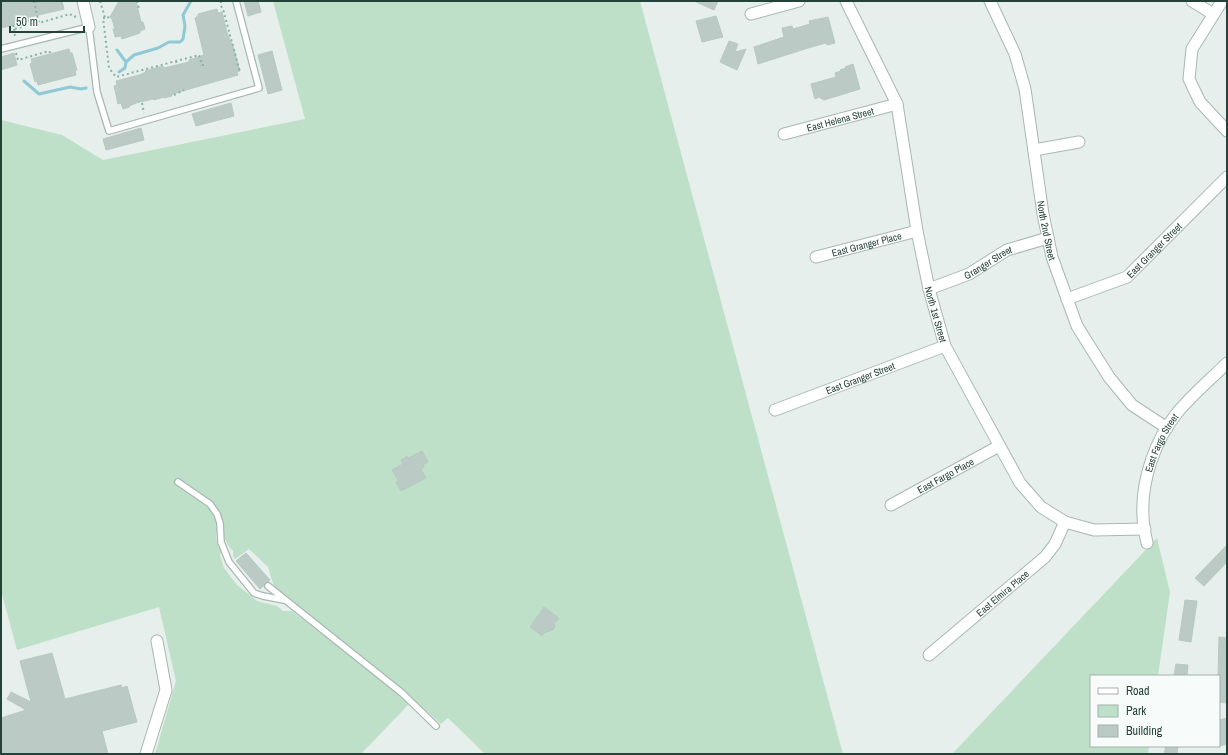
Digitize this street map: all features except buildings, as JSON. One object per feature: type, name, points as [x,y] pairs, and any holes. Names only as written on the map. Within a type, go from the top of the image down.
[{"type":"street","points":[[83,1],[89,27]]},
{"type":"street","points":[[751,14],[799,1]]},
{"type":"street","name":"North 1st Street","points":[[846,1],[897,104],[929,290],[945,346],[999,446],[1020,483],[1041,506],[1065,522],[1094,530],[1144,529]]},
{"type":"street","name":"North 2nd Street","points":[[990,1],[1015,54],[1025,89],[1043,214],[1052,257],[1077,326],[1109,377],[1132,405],[1167,428]]},
{"type":"street","points":[[1192,1],[1213,14]]},
{"type":"street","points":[[1222,1],[1192,49],[1189,79],[1200,102],[1227,131]]},
{"type":"street","name":"East Helena Street","points":[[784,134],[897,104]]},
{"type":"street","points":[[1034,150],[1079,142]]},
{"type":"street","name":"East Granger Street","points":[[1067,299],[1128,278],[1227,177]]},
{"type":"street","name":"East Granger Place","points":[[816,257],[918,231]]},
{"type":"street","name":"Granger Street","points":[[929,290],[969,274],[1007,250],[1048,238]]},
{"type":"street","name":"East Granger Street","points":[[775,410],[945,346]]},
{"type":"street","name":"East Fargo Street","points":[[1147,543],[1143,516],[1144,491],[1147,476],[1160,440],[1177,413],[1227,363]]},
{"type":"street","name":"East Fargo Place","points":[[891,505],[999,446]]},
{"type":"street","name":"East Elmira Place","points":[[929,655],[1045,557],[1055,544],[1065,522]]},
{"type":"street","points":[[146,754],[166,690],[157,641]]},
{"type":"lane","points":[[1,49],[89,27],[98,92],[109,131],[259,88],[236,1]]},
{"type":"lane","points":[[178,482],[210,504],[217,514],[220,523],[221,542],[229,562],[254,592],[263,596],[286,600]]},
{"type":"lane","points":[[268,586],[402,693],[436,726]]},
{"type":"path","points":[[34,1],[39,23]]},
{"type":"path","points":[[100,1],[105,18],[103,18],[109,68],[116,77],[199,55],[202,65],[207,65]]},
{"type":"path","points":[[137,1],[139,9]]},
{"type":"path","points":[[221,1],[221,6],[240,72]]},
{"type":"path","points":[[98,14],[103,12]]},
{"type":"path","points":[[14,29],[70,14],[74,17],[81,15]]},
{"type":"path","points":[[105,18],[110,17]]},
{"type":"path","points":[[13,25],[15,37]]},
{"type":"path","points":[[15,52],[18,60],[49,51],[51,54]]},
{"type":"path","points":[[236,57],[240,56]]},
{"type":"path","points":[[176,61],[177,66]]},
{"type":"path","points":[[134,72],[135,77]]},
{"type":"path","points":[[174,95],[184,90]]},
{"type":"path","points":[[142,103],[144,113]]},
{"type":"green space","points":[[273,1],[640,1],[843,754],[485,754],[448,718],[441,724],[395,683],[274,587],[268,567],[249,549],[235,559],[233,556],[233,551],[224,536],[220,514],[217,508],[207,498],[185,482],[180,488],[194,496],[212,510],[219,524],[216,536],[224,568],[237,585],[257,601],[277,606],[283,611],[292,611],[384,682],[409,704],[361,754],[155,754],[176,681],[159,607],[17,650],[1,594],[1,120],[62,135],[103,160],[305,119]]},
{"type":"green space","points":[[1157,538],[1170,592],[1158,675],[1090,675],[1090,747],[1149,747],[1148,754],[952,754]]},
{"type":"waterway","points":[[119,72],[125,68],[126,62],[134,55],[158,48],[169,42],[180,42],[183,39],[185,26],[183,15],[191,1]]},
{"type":"waterway","points":[[117,50],[126,62]]},
{"type":"waterway","points":[[24,81],[39,94],[70,87],[81,89],[86,88]]}]
